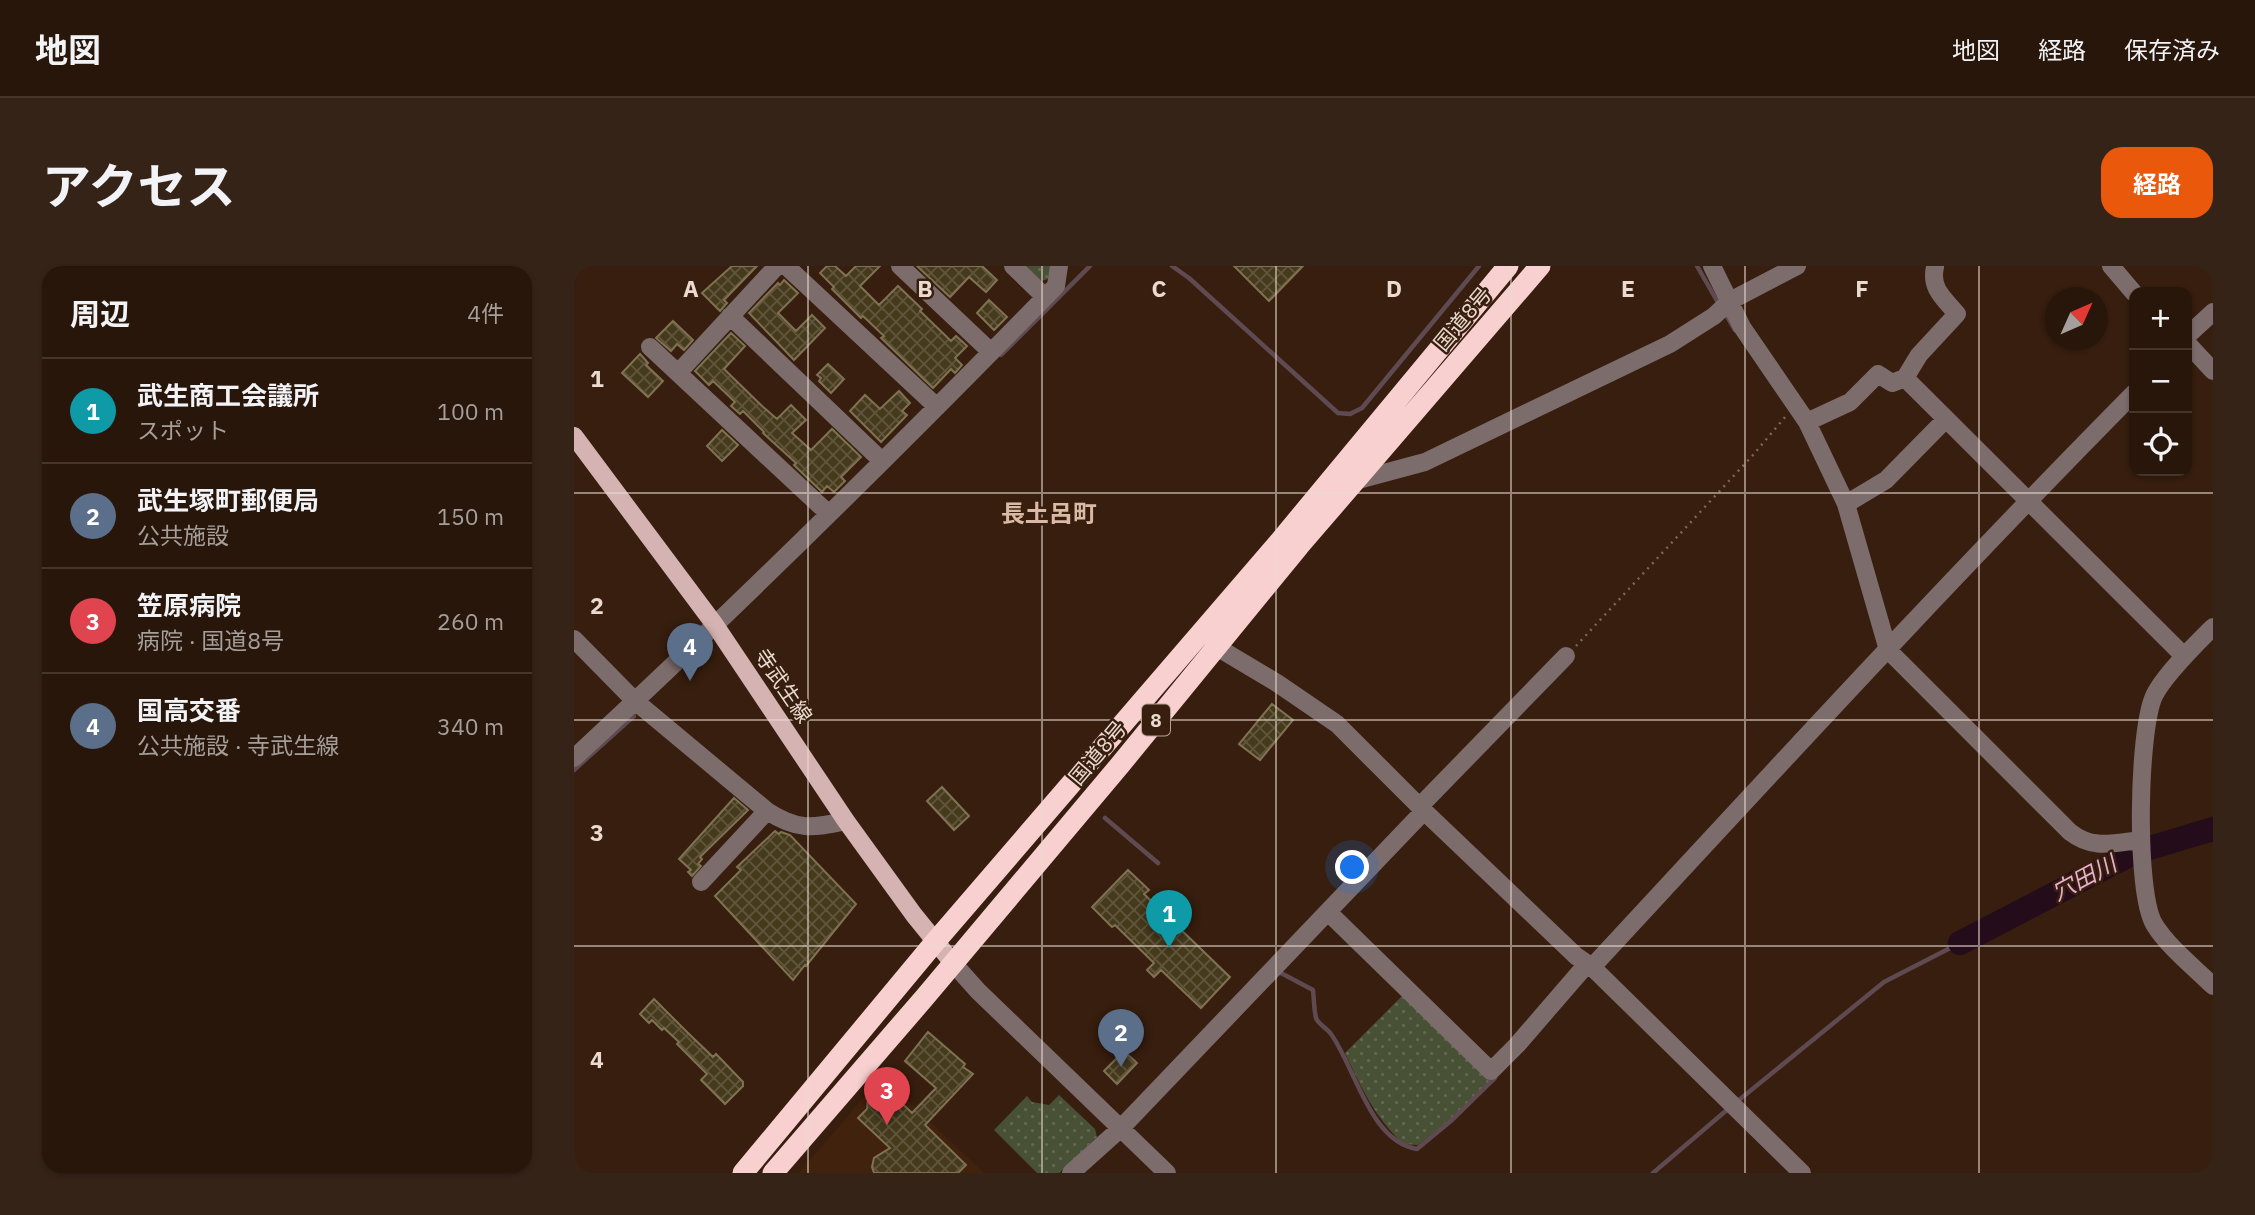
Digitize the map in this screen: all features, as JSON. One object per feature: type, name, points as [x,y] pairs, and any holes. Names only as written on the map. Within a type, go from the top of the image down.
[{"type":"highway","name":"国道8号","points":[[743,1173],[935,942],[1280,541],[1508,266]]},
{"type":"highway","name":"国道8号","points":[[773,1173],[1120,765],[1215,646],[1540,266]]},
{"type":"main road","name":"寺武生線","points":[[574,436],[715,625],[846,821],[953,963]]},
{"type":"street","points":[[678,373],[777,266]]},
{"type":"street","points":[[786,266],[937,407]]},
{"type":"street","points":[[900,266],[991,352]]},
{"type":"street","points":[[1013,266],[1045,297]]},
{"type":"street","points":[[574,758],[715,625],[937,407],[1056,286],[1059,266]]},
{"type":"street","points":[[1712,266],[1742,327],[1807,422],[1846,504],[1888,650],[2081,841],[2089,844],[2141,840]]},
{"type":"street","points":[[1357,480],[1425,462],[1670,344],[1714,316],[1730,301],[1797,266]]},
{"type":"street","points":[[1807,422],[1850,402],[1878,374],[1892,383],[1905,378],[1919,355],[1957,314],[1932,279],[1938,266]]},
{"type":"street","points":[[2111,266],[2129,287]]},
{"type":"street","points":[[2192,331],[2213,312]]},
{"type":"street","points":[[730,316],[882,461]]},
{"type":"street","points":[[650,347],[829,514]]},
{"type":"street","points":[[2192,348],[2213,371]]},
{"type":"street","points":[[1905,378],[2184,656]]},
{"type":"street","points":[[1328,912],[1491,1071],[1993,541],[2027,501],[2129,398]]},
{"type":"street","points":[[1846,504],[1886,480],[1947,419]]},
{"type":"street","points":[[2213,626],[2184,656],[2154,696],[2147,724],[2141,774],[2141,840],[2148,907],[2154,923],[2213,986]]},
{"type":"street","points":[[574,639],[635,701],[766,811],[790,824],[810,828],[846,821]]},
{"type":"street","points":[[1215,646],[1277,683],[1337,724],[1422,809],[1576,956],[1589,965],[1802,1173]]},
{"type":"street","points":[[1071,1173],[1121,1128],[1328,912],[1566,656]]},
{"type":"street","points":[[701,882],[766,811]]},
{"type":"street","points":[[953,963],[978,991],[1167,1173]]},
{"type":"path","points":[[1566,656],[1753,455],[1796,404]]},
{"type":"shaded area","points":[[882,1076],[984,1173],[799,1173]]},
{"type":"green space","points":[[1021,266],[1051,266],[1048,279],[1038,282]]},
{"type":"green space","points":[[1405,993],[1491,1078],[1453,1118],[1418,1145],[1403,1144],[1376,1112],[1345,1053]]},
{"type":"green space","points":[[1059,1095],[1095,1129],[1097,1137],[1059,1173],[1037,1173],[994,1130],[1027,1096],[1032,1102],[1049,1105]]},
{"type":"building","points":[[732,266],[757,266],[724,300],[727,303],[720,311],[702,293]]},
{"type":"building","points":[[827,266],[835,266],[846,276],[856,266],[880,266],[860,286],[879,305],[898,286],[951,341],[956,336],[967,346],[955,358],[962,365],[955,373],[951,369],[933,388],[881,338],[884,336],[832,289],[834,287],[820,273]]},
{"type":"building","points":[[917,266],[982,266],[997,280],[986,292],[969,277],[950,297]]},
{"type":"building","points":[[1234,266],[1303,266],[1269,301]]},
{"type":"building","points":[[784,280],[798,293],[778,313],[796,331],[812,315],[825,328],[794,360],[749,313]]},
{"type":"building","points":[[989,300],[1007,317],[994,330],[977,313]]},
{"type":"building","points":[[673,321],[693,340],[684,350],[677,344],[671,351],[656,338]]},
{"type":"building","points":[[731,333],[745,346],[724,369],[762,406],[777,419],[791,405],[806,420],[792,433],[811,450],[832,429],[861,457],[841,477],[845,481],[834,492],[827,486],[822,492],[743,411],[740,414],[731,406],[735,402],[713,381],[709,385],[695,371]]},
{"type":"building","points":[[640,354],[648,363],[646,365],[663,381],[648,397],[622,373]]},
{"type":"building","points":[[828,364],[844,379],[831,393],[819,381],[821,378],[817,375]]},
{"type":"building","points":[[899,391],[910,403],[902,411],[907,415],[881,442],[850,411],[865,395],[880,409]]},
{"type":"building","points":[[722,430],[738,445],[722,461],[707,446]]},
{"type":"building","points":[[1272,704],[1293,720],[1260,760],[1239,744]]},
{"type":"building","points":[[942,787],[969,816],[954,830],[927,801]]},
{"type":"building","points":[[734,798],[748,810],[700,857],[702,859],[698,864],[701,866],[692,876],[688,872],[691,870],[679,859]]},
{"type":"building","points":[[775,831],[790,835],[856,904],[793,980],[715,896],[741,870],[737,867]]},
{"type":"building","points":[[1128,870],[1149,890],[1144,894],[1230,977],[1201,1008],[1161,970],[1154,977],[1147,970],[1154,963],[1092,907]]},
{"type":"building","points":[[654,999],[713,1057],[716,1054],[743,1082],[743,1086],[725,1104],[701,1080],[707,1074],[677,1044],[679,1042],[664,1028],[662,1030],[652,1020],[649,1023],[640,1014]]},
{"type":"building","points":[[928,1032],[973,1074],[925,1125],[966,1165],[958,1173],[874,1173],[874,1158],[890,1148],[858,1118],[867,1109],[868,1098],[879,1097],[887,1089],[912,1113],[936,1088],[905,1061]]},
{"type":"building","points":[[1124,1051],[1137,1063],[1117,1084],[1104,1071]]},
{"type":"waterway","points":[[1001,355],[1090,266]]},
{"type":"waterway","points":[[1172,266],[1189,278],[1338,413],[1350,414],[1362,408],[1479,266]]},
{"type":"waterway","points":[[1697,266],[1720,306]]},
{"type":"waterway","points":[[1725,313],[1735,330]]},
{"type":"waterway","points":[[574,770],[634,716]]},
{"type":"waterway","points":[[1105,818],[1158,863]]},
{"type":"waterway","name":"穴田川","points":[[1960,943],[2133,853],[2213,829]]},
{"type":"waterway","points":[[1739,1100],[1884,982],[1960,943]]},
{"type":"waterway","points":[[1281,973],[1313,990],[1317,1020],[1340,1048],[1375,1118],[1387,1133],[1401,1143],[1417,1149],[1452,1120],[1495,1078]]},
{"type":"waterway","points":[[1653,1173],[1728,1109]]},
{"type":"place","name":"国高交番","points":[[690,681]]},
{"type":"place","name":"武生商工会議所","points":[[1169,948]]},
{"type":"place","name":"武生塚町郵便局","points":[[1121,1067]]},
{"type":"place","name":"笠原病院","points":[[887,1125]]},
{"type":"district","name":"長土呂町","points":[[1049,514]]}]
